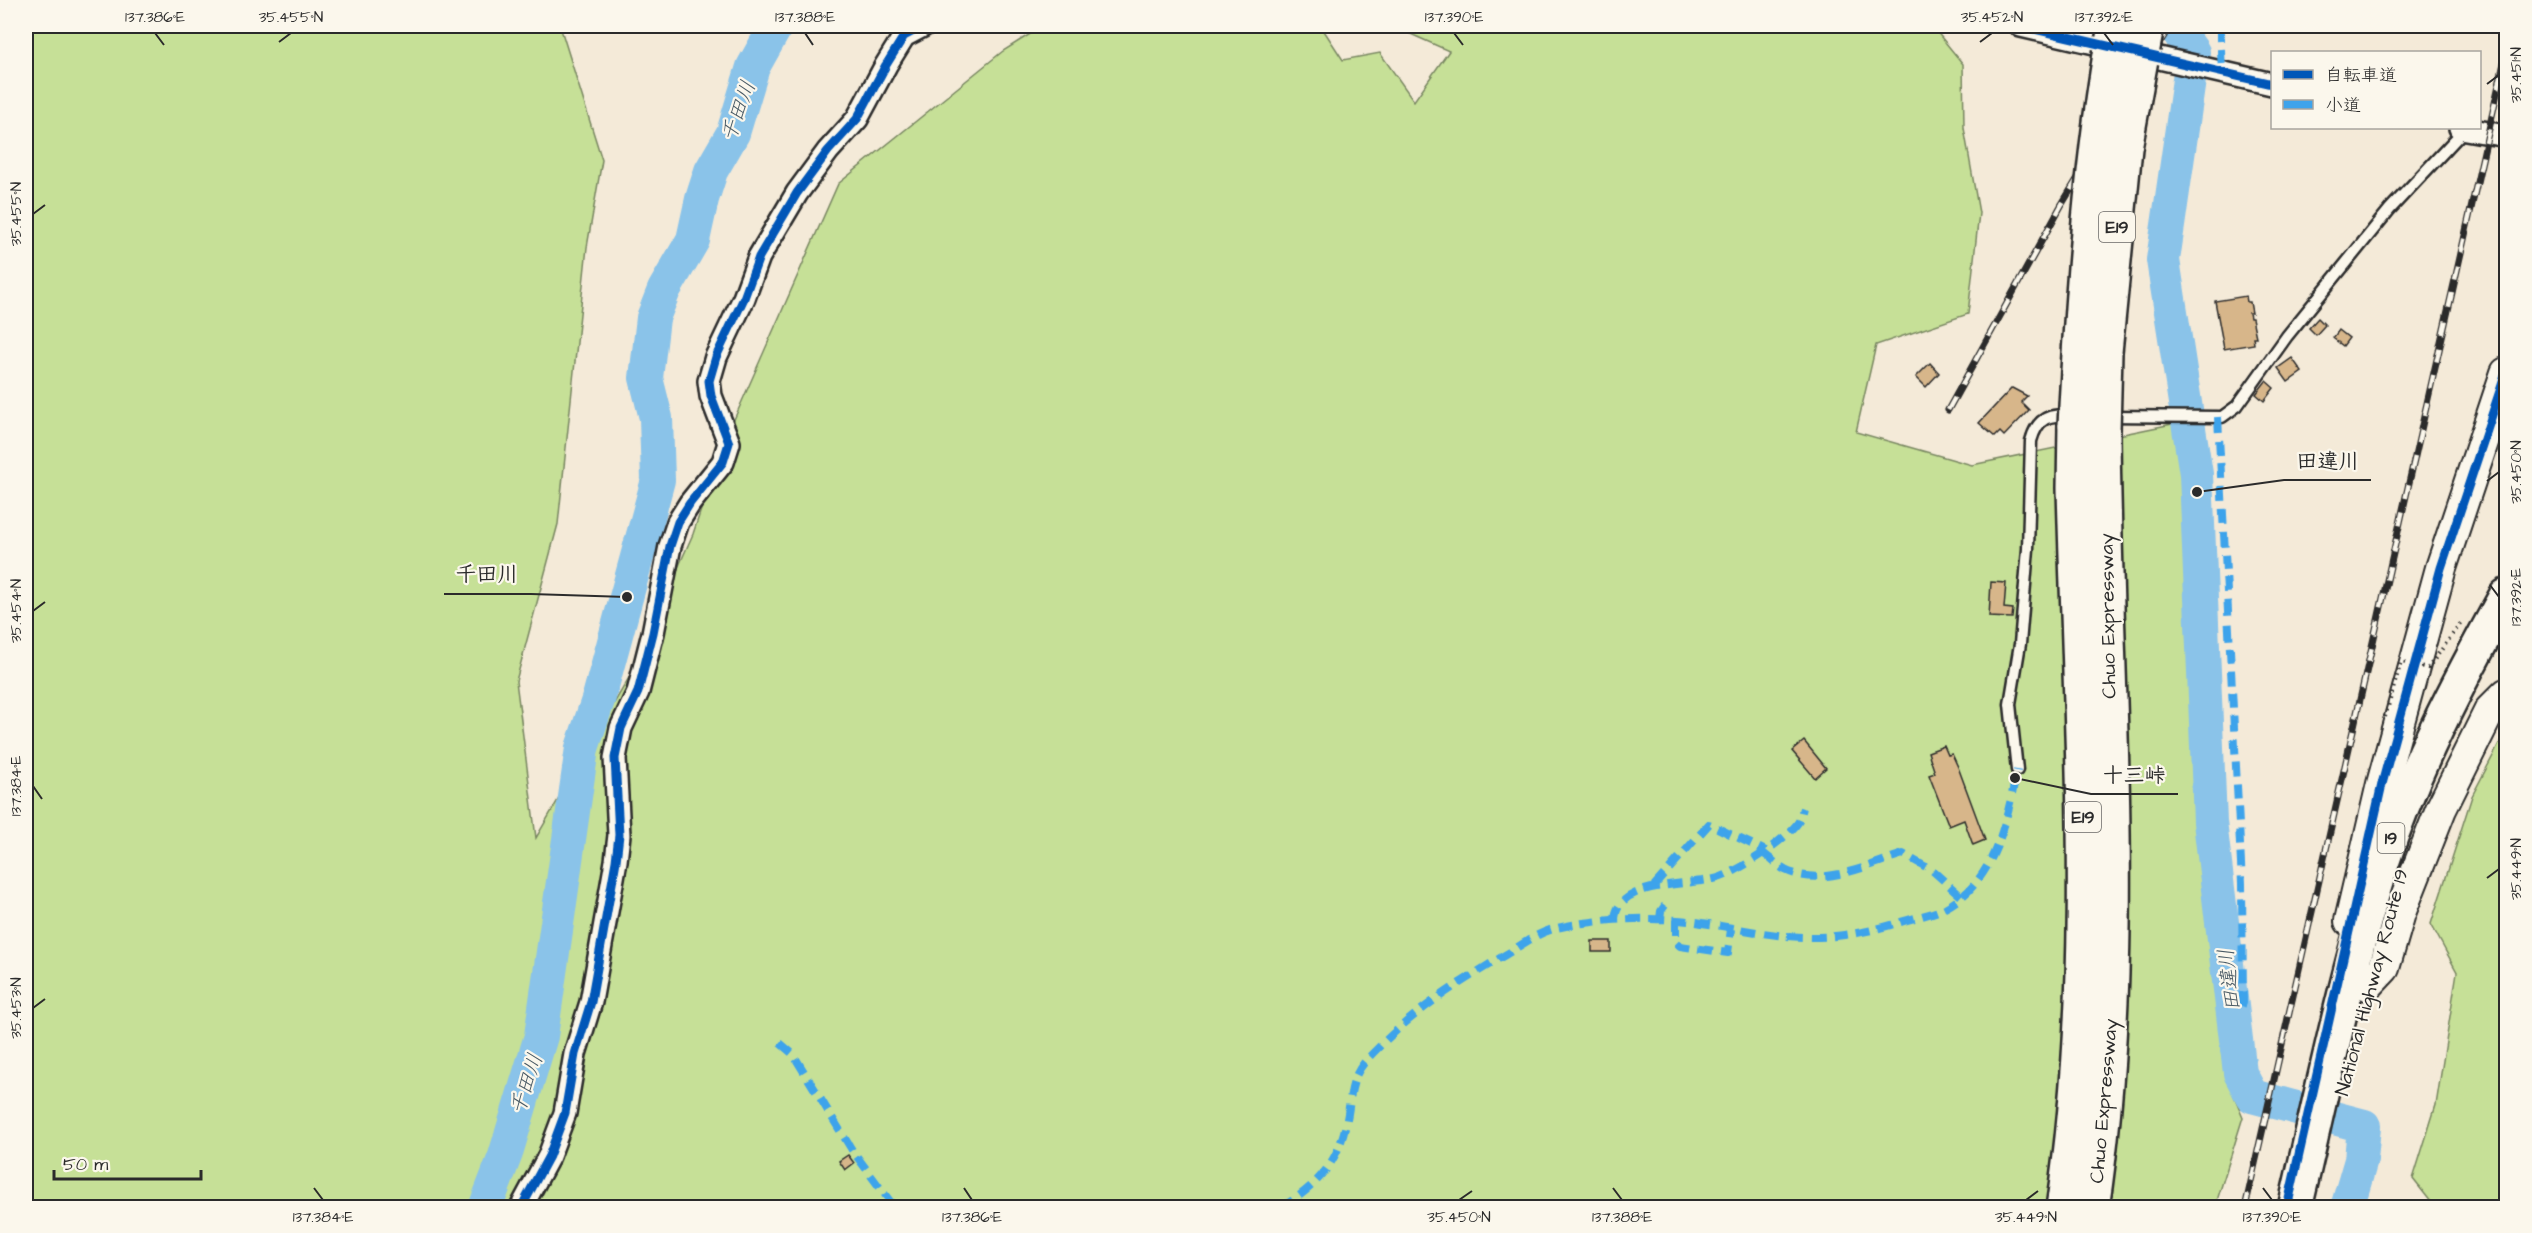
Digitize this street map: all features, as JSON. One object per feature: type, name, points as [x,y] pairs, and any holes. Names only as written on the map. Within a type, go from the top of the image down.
[{"type":"highway","name":"Chuo Expressway","points":[[2092,1208],[2106,1091],[2112,990],[2114,820],[2108,656],[2089,428],[2090,199],[2115,26]]},
{"type":"highway","name":"Chuo Expressway","points":[[2063,1208],[2079,1070],[2084,959],[2083,823],[2074,488],[2105,352],[2125,148],[2146,26]]},
{"type":"highway","points":[[2132,112],[2151,97],[2164,26]]},
{"type":"highway","name":"National Highway Route 19","points":[[2293,1208],[2316,1133],[2354,959],[2382,862],[2418,769],[2454,692],[2506,596]]},
{"type":"highway","name":"National Highway Route 19","points":[[2324,1098],[2368,985],[2407,852],[2470,696],[2506,631]]},
{"type":"highway","name":"National Highway Route 19","points":[[2313,1208],[2316,1133]]},
{"type":"street","points":[[520,1208],[549,1156],[565,1113],[575,1054],[591,1002],[603,948],[617,852],[618,795],[615,758],[621,728],[638,692],[653,633],[670,546],[678,522],[690,503],[723,462],[729,443],[711,396],[709,381],[716,357],[744,298],[764,248],[797,193],[828,151],[857,119],[904,31],[923,26]]},
{"type":"street","points":[[2021,26],[2271,84]]},
{"type":"street","points":[[2468,129],[2506,136]]},
{"type":"street","points":[[2324,1098],[2382,784],[2441,568],[2506,373]]},
{"type":"street","points":[[2368,985],[2384,968],[2400,913],[2441,809],[2490,710],[2506,694]]},
{"type":"lane","points":[[2017,770],[2010,704],[2020,644],[2028,549],[2031,441],[2034,429],[2052,416],[2222,417],[2237,406],[2288,336],[2390,208],[2462,129]]},
{"type":"path","points":[[2385,717],[2401,662],[2428,668],[2461,623]]},
{"type":"green space","points":[[26,26],[560,26],[602,160],[587,247],[558,524],[516,681],[536,838],[630,676],[693,534],[721,449],[838,184],[1003,51],[1043,26],[1321,26],[1343,60],[1380,53],[1414,101],[1449,51],[1404,31],[1399,26],[1932,26],[1963,64],[1964,128],[1979,213],[1968,314],[1876,345],[1856,432],[1972,465],[2182,422],[2190,532],[2197,829],[2229,1084],[2243,1117],[2215,1207],[26,1207]]},
{"type":"green space","points":[[2506,731],[2506,1207],[2435,1207],[2413,1179],[2436,1105],[2457,972],[2431,924],[2472,796]]},
{"type":"building","points":[[2246,296],[2247,302],[2250,302],[2252,313],[2249,313],[2256,337],[2253,337],[2254,344],[2224,349],[2215,301]]},
{"type":"building","points":[[2318,318],[2325,325],[2316,335],[2309,328]]},
{"type":"building","points":[[2339,330],[2349,338],[2343,346],[2333,338]]},
{"type":"building","points":[[2292,358],[2302,372],[2288,382],[2278,368]]},
{"type":"building","points":[[1930,363],[1939,373],[1926,387],[1916,377]]},
{"type":"building","points":[[2266,381],[2274,388],[2264,401],[2256,394]]},
{"type":"building","points":[[2012,388],[2027,396],[2021,402],[2029,410],[2004,436],[2000,432],[1995,437],[1979,423]]},
{"type":"building","points":[[1991,582],[2006,583],[2004,608],[2013,609],[2012,618],[1989,617]]},
{"type":"building","points":[[1804,741],[1826,768],[1815,778],[1792,751]]},
{"type":"building","points":[[1944,746],[1948,755],[1952,754],[1958,767],[1985,840],[1973,845],[1964,820],[1949,826],[1929,775],[1935,773],[1928,752]]},
{"type":"building","points":[[1592,941],[1611,941],[1611,952],[1592,952]]},
{"type":"building","points":[[848,1155],[854,1163],[845,1170],[839,1161]]},
{"type":"waterway","name":"千田川","points":[[485,1208],[505,1156],[541,1036],[582,748],[599,697],[658,480],[656,418],[646,378],[653,318],[664,290],[693,240],[711,171],[733,133],[753,67],[776,26]]},
{"type":"waterway","name":"田違川","points":[[2174,26],[2193,52],[2163,260],[2196,474],[2210,822],[2240,1073],[2252,1096],[2364,1126],[2361,1160],[2347,1208]]},
{"type":"railway","points":[[1948,410],[2062,204],[2170,26]]},
{"type":"railway","points":[[2245,1208],[2506,54]]},
{"type":"marked path","points":[[2220,26],[2222,73]]},
{"type":"marked path","points":[[2218,417],[2242,883],[2243,1003],[2241,1008]]},
{"type":"marked path","points":[[1280,1208],[1316,1182],[1332,1160],[1343,1134],[1354,1081],[1370,1056],[1394,1032],[1424,1008],[1530,939],[1550,930],[1573,925],[1610,920],[1649,919],[1686,921],[1781,936],[1832,936],[1868,931],[1935,912],[1962,897],[1987,866],[2003,829],[2017,770]]},
{"type":"marked path","points":[[1615,921],[1618,907],[1628,897],[1641,891],[1709,880],[1740,868],[1786,836],[1799,821],[1803,808]]},
{"type":"marked path","points":[[1654,886],[1709,824],[1766,851]]},
{"type":"marked path","points":[[1763,853],[1785,870],[1814,877],[1845,873],[1903,854],[1933,871],[1962,897]]},
{"type":"marked path","points":[[1660,919],[1661,911],[1669,900]]},
{"type":"marked path","points":[[1676,920],[1676,942],[1680,946],[1728,953],[1731,929]]},
{"type":"marked path","points":[[780,1043],[793,1054],[852,1150],[895,1208]]},
{"type":"cycle path","points":[[521,1208],[549,1156],[565,1113],[575,1054],[591,1002],[619,835],[615,758],[621,728],[638,692],[653,633],[670,546],[678,522],[690,503],[723,462],[729,443],[711,396],[709,381],[716,357],[744,298],[759,257],[797,193],[828,151],[857,119],[904,36],[923,26]]},
{"type":"cycle path","points":[[2021,26],[2271,84]]},
{"type":"cycle path","points":[[2291,1208],[2289,1199],[2382,784],[2441,568],[2506,373]]},
{"type":"place","name":"田違川","points":[[2197,492]]},
{"type":"place","name":"千田川","points":[[627,597]]},
{"type":"place","name":"十三峠","points":[[2015,778]]}]
